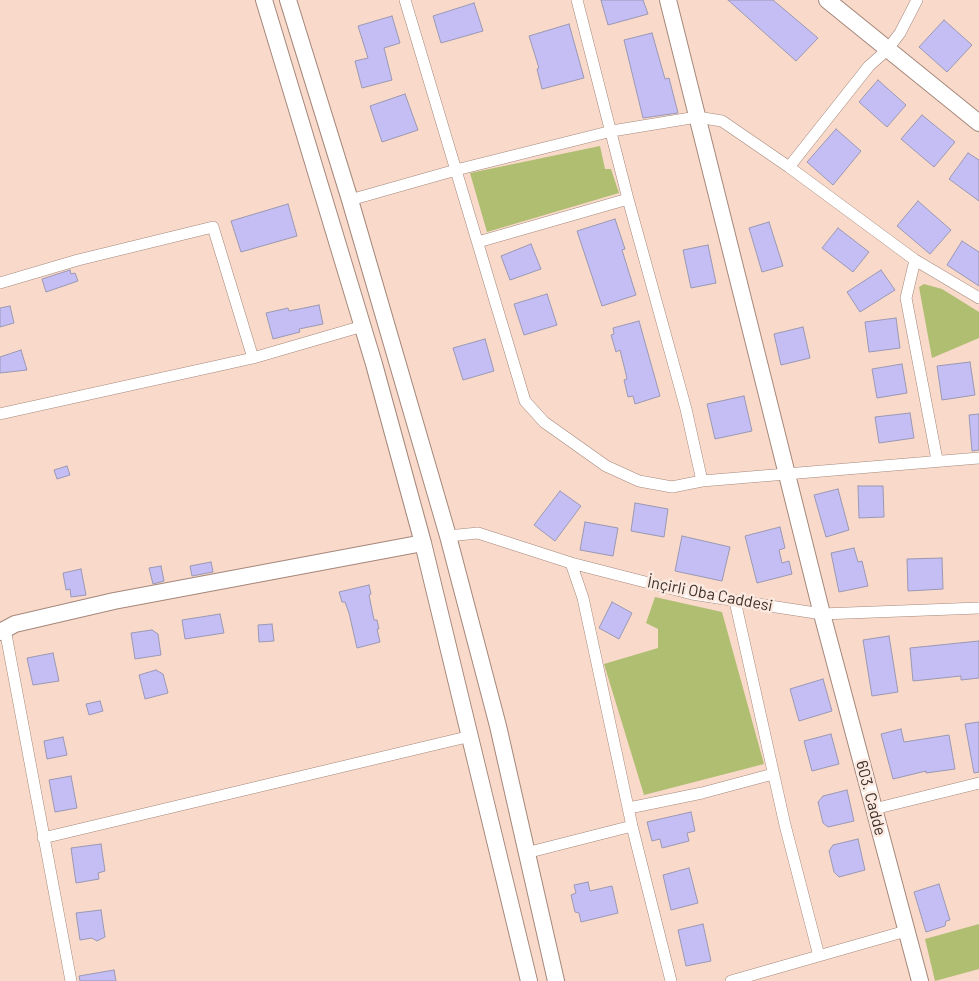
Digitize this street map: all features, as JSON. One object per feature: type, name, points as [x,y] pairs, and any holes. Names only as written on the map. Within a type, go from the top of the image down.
[{"type":"main road","points":[[264,0],[362,326],[423,543],[529,981]]},
{"type":"main road","points":[[288,0],[350,200],[448,536],[498,726],[556,981]]},
{"type":"main road","name":"603. Cadde","points":[[668,0],[786,475],[920,981]]},
{"type":"main road","points":[[827,0],[979,123]]},
{"type":"main road","points":[[2,631],[15,624],[114,601],[423,543]]},
{"type":"street","points":[[405,0],[525,401],[544,422],[606,466],[639,481],[672,486],[702,481],[979,458]]},
{"type":"street","points":[[578,0],[628,199],[686,409],[702,481]]},
{"type":"street","points":[[789,167],[869,66],[887,50],[900,33],[917,0]]},
{"type":"street","points":[[350,200],[456,170],[612,132],[697,117],[722,121],[789,167],[915,260],[979,298]]},
{"type":"street","points":[[478,242],[628,199]]},
{"type":"street","points":[[0,283],[78,260],[213,227],[253,358]]},
{"type":"street","points":[[915,260],[906,298],[937,460]]},
{"type":"street","points":[[0,414],[253,358],[362,326]]},
{"type":"street","name":"İnçirli Oba Caddesi","points":[[448,536],[478,533],[571,562],[692,594],[822,614],[979,608]]},
{"type":"street","points":[[571,562],[583,598],[632,826],[670,981]]},
{"type":"street","points":[[735,601],[773,774],[819,956]]},
{"type":"street","points":[[2,631],[71,981]]},
{"type":"street","points":[[43,838],[471,736]]},
{"type":"street","points":[[629,808],[702,793],[773,774]]},
{"type":"street","points":[[874,809],[979,783]]},
{"type":"street","points":[[526,853],[632,826]]},
{"type":"street","points":[[731,981],[906,931]]},
{"type":"green space","points":[[600,146],[605,169],[611,169],[619,193],[487,232],[470,173]]},
{"type":"green space","points":[[924,284],[942,289],[979,312],[979,338],[932,358],[919,287]]},
{"type":"green space","points":[[655,597],[722,612],[764,764],[644,795],[604,664],[658,648],[658,629],[646,623]]},
{"type":"green space","points":[[979,924],[979,969],[935,981],[925,939]]},
{"type":"building","points":[[601,0],[643,0],[648,14],[608,25]]},
{"type":"building","points":[[728,0],[773,0],[818,38],[796,61]]},
{"type":"building","points":[[474,3],[483,31],[441,43],[433,16]]},
{"type":"building","points":[[392,16],[400,43],[384,48],[392,80],[362,88],[355,61],[368,58],[358,26]]},
{"type":"building","points":[[944,20],[972,45],[947,72],[919,47]]},
{"type":"building","points":[[569,24],[584,78],[542,89],[537,69],[539,68],[529,36]]},
{"type":"building","points":[[652,33],[665,79],[669,78],[678,113],[643,118],[624,40]]},
{"type":"building","points":[[878,80],[906,105],[887,127],[859,102]]},
{"type":"building","points":[[405,94],[418,130],[382,142],[370,106]]},
{"type":"building","points":[[922,115],[955,142],[934,167],[901,139]]},
{"type":"building","points":[[836,129],[861,151],[833,185],[807,162]]},
{"type":"building","points":[[968,153],[979,160],[979,201],[949,179]]},
{"type":"building","points":[[918,201],[951,230],[930,254],[897,226]]},
{"type":"building","points":[[288,204],[297,236],[241,252],[231,221]]},
{"type":"building","points":[[615,219],[625,249],[622,250],[636,295],[602,306],[577,231]]},
{"type":"building","points":[[769,222],[783,266],[762,272],[749,228]]},
{"type":"building","points":[[838,228],[869,252],[853,272],[822,248]]},
{"type":"building","points":[[962,241],[979,252],[979,286],[947,265]]},
{"type":"building","points":[[531,244],[541,269],[510,280],[501,256]]},
{"type":"building","points":[[708,245],[716,283],[691,288],[683,250]]},
{"type":"building","points":[[70,270],[71,274],[75,273],[78,281],[46,292],[42,279]]},
{"type":"building","points":[[881,270],[895,290],[860,312],[847,292]]},
{"type":"building","points":[[547,294],[557,325],[524,335],[514,304]]},
{"type":"building","points":[[319,305],[323,324],[299,329],[300,332],[273,339],[266,313],[288,308],[289,311]]},
{"type":"building","points":[[10,306],[14,323],[0,327],[0,308]]},
{"type":"building","points":[[896,318],[900,348],[869,352],[865,322]]},
{"type":"building","points":[[639,321],[660,396],[635,404],[633,396],[628,397],[624,380],[627,379],[620,350],[616,352],[611,335],[614,334],[613,328]]},
{"type":"building","points":[[803,327],[810,358],[781,365],[774,334]]},
{"type":"building","points":[[485,339],[494,371],[463,380],[453,348]]},
{"type":"building","points":[[21,350],[27,370],[0,373],[0,357]]},
{"type":"building","points":[[970,362],[975,395],[942,400],[937,366]]},
{"type":"building","points":[[902,364],[907,393],[877,398],[872,369]]},
{"type":"building","points":[[744,396],[752,431],[715,439],[707,404]]},
{"type":"building","points":[[910,413],[914,438],[879,443],[875,417]]},
{"type":"building","points":[[979,414],[979,450],[972,451],[969,415]]},
{"type":"building","points":[[67,466],[70,475],[57,479],[54,470]]},
{"type":"building","points":[[858,486],[883,486],[884,517],[859,518]]},
{"type":"building","points":[[838,489],[849,530],[826,537],[814,495]]},
{"type":"building","points":[[560,491],[581,506],[555,541],[534,525]]},
{"type":"building","points":[[635,503],[668,509],[664,537],[631,531]]},
{"type":"building","points":[[585,522],[618,528],[613,556],[580,550]]},
{"type":"building","points":[[780,527],[785,548],[779,550],[782,563],[789,561],[792,574],[757,583],[745,536]]},
{"type":"building","points":[[682,536],[730,547],[722,581],[675,571]]},
{"type":"building","points":[[854,548],[858,562],[862,561],[868,586],[839,592],[831,553]]},
{"type":"building","points":[[942,558],[943,589],[908,591],[907,559]]},
{"type":"building","points":[[211,562],[213,572],[192,576],[190,566]]},
{"type":"building","points":[[161,566],[164,581],[153,584],[149,568]]},
{"type":"building","points":[[81,569],[86,595],[71,597],[70,589],[66,590],[63,573]]},
{"type":"building","points":[[369,585],[371,594],[369,595],[374,620],[377,620],[380,642],[357,648],[349,613],[345,602],[342,602],[339,592]]},
{"type":"building","points":[[612,602],[632,613],[619,639],[599,628]]},
{"type":"building","points":[[220,614],[224,633],[185,639],[182,620]]},
{"type":"building","points":[[272,624],[274,641],[259,642],[258,625]]},
{"type":"building","points":[[152,630],[158,634],[161,655],[135,659],[131,633]]},
{"type":"building","points":[[889,636],[898,692],[872,696],[863,640]]},
{"type":"building","points":[[979,641],[979,678],[961,680],[961,676],[913,681],[910,648]]},
{"type":"building","points":[[53,653],[59,681],[33,685],[27,658]]},
{"type":"building","points":[[156,670],[163,674],[168,693],[145,699],[139,675]]},
{"type":"building","points":[[823,679],[832,711],[799,721],[790,689]]},
{"type":"building","points":[[100,701],[103,711],[89,715],[86,704]]},
{"type":"building","points":[[979,722],[979,772],[974,773],[965,724]]},
{"type":"building","points":[[901,729],[904,742],[949,735],[955,769],[926,773],[926,771],[893,779],[881,734]]},
{"type":"building","points":[[831,734],[839,764],[812,771],[804,741]]},
{"type":"building","points":[[63,737],[67,755],[47,759],[44,741]]},
{"type":"building","points":[[71,776],[77,808],[55,812],[49,780]]},
{"type":"building","points":[[847,790],[854,821],[828,827],[823,823],[818,802],[823,796]]},
{"type":"building","points":[[691,812],[695,831],[687,833],[689,841],[662,848],[660,839],[652,841],[647,822]]},
{"type":"building","points":[[858,839],[865,870],[839,877],[834,872],[829,851],[833,845]]},
{"type":"building","points":[[101,844],[105,871],[98,873],[99,879],[76,883],[71,848]]},
{"type":"building","points":[[689,868],[698,903],[671,910],[663,875]]},
{"type":"building","points":[[588,882],[590,891],[612,886],[618,913],[581,922],[579,913],[575,912],[571,895],[576,893],[574,885]]},
{"type":"building","points":[[939,884],[950,920],[946,921],[945,926],[926,932],[914,892]]},
{"type":"building","points":[[101,910],[105,937],[97,941],[92,938],[80,940],[76,913]]},
{"type":"building","points":[[703,924],[711,961],[686,966],[678,930]]},
{"type":"building","points":[[114,970],[116,981],[80,981],[79,976]]}]
